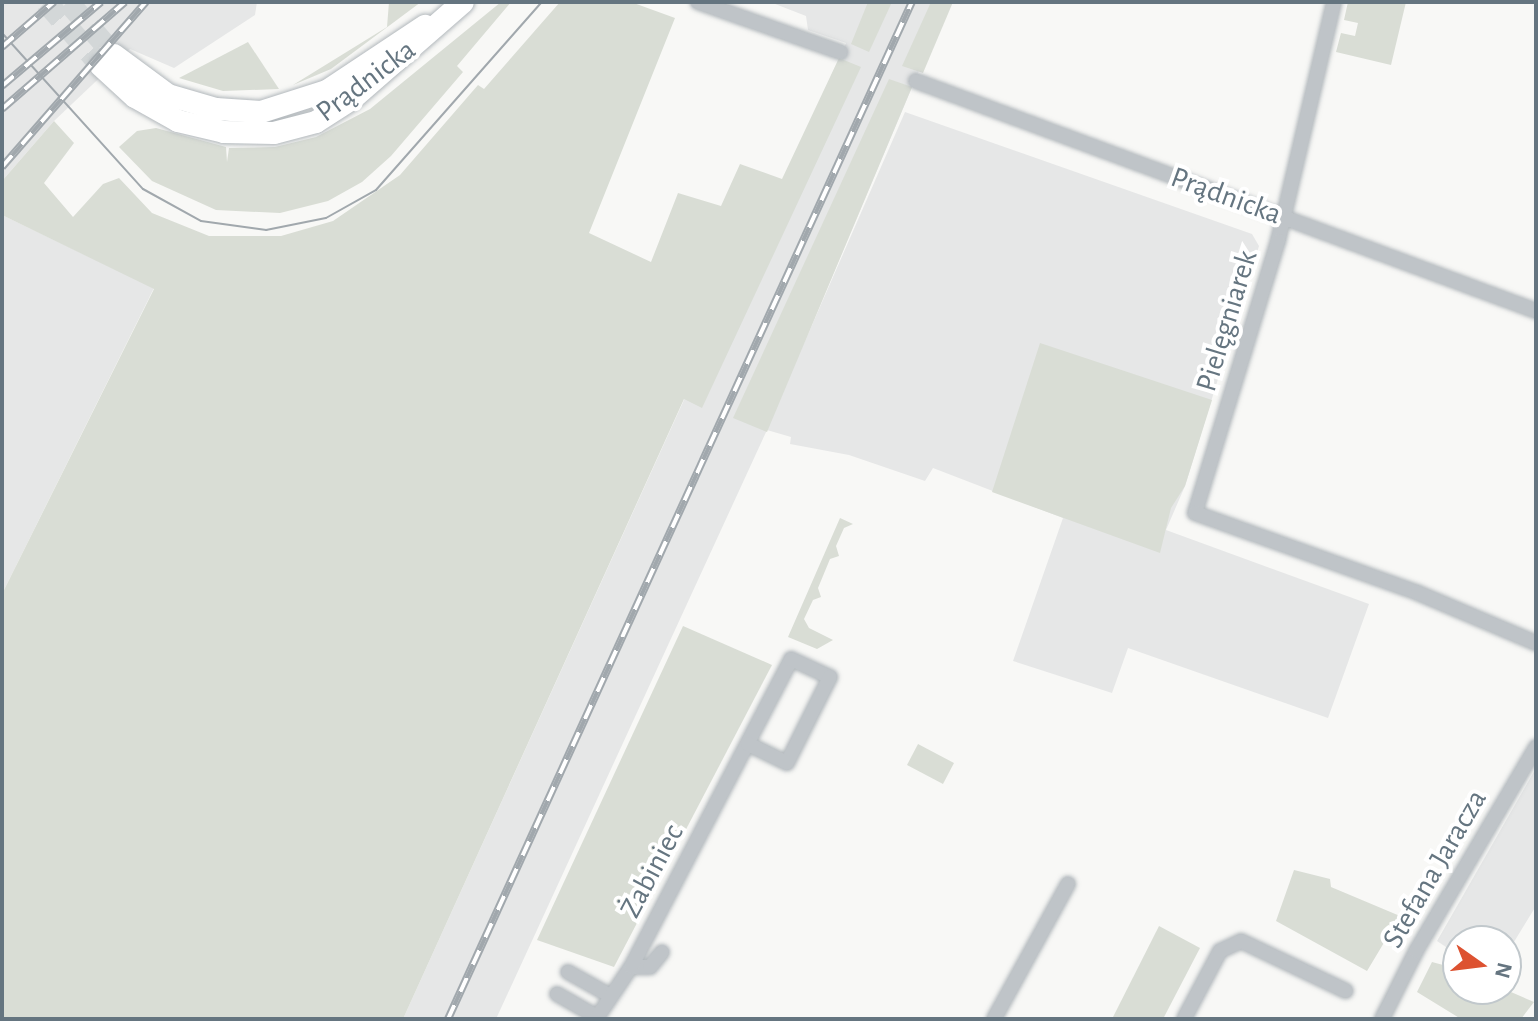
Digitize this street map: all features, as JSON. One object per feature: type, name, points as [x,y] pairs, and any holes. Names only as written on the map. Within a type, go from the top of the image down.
[{"type":"street","points":[[698,2],[840,52]]},
{"type":"street","name":"Pielęgniarek","points":[[1334,2],[1285,218],[1195,513],[1418,593],[1536,643]]},
{"type":"street","name":"Prądnicka","points":[[107,60],[135,97],[178,121],[224,132],[274,133],[316,122],[352,99],[457,7]]},
{"type":"street","name":"Prądnicka","points":[[916,81],[1536,311]]},
{"type":"street","name":"Żabiniec","points":[[596,1018],[631,967],[791,659],[830,677],[787,763],[748,744]]},
{"type":"street","name":"Stefana Jaracza","points":[[1382,1019],[1416,951],[1536,747]]},
{"type":"street","points":[[994,1019],[1068,884]]},
{"type":"street","points":[[1184,1019],[1220,951],[1241,941],[1346,991]]},
{"type":"street","points":[[631,967],[650,967],[662,952]]},
{"type":"street","points":[[568,972],[609,995]]},
{"type":"street","points":[[557,994],[596,1018]]},
{"type":"shaded area","points":[[2,2],[257,2],[255,15],[174,68],[130,49],[54,121],[2,181]]},
{"type":"shaded area","points":[[389,2],[421,2],[331,69],[293,85],[387,27]]},
{"type":"shaded area","points":[[501,2],[511,2],[457,66],[463,72],[391,156],[362,182],[328,201],[280,213],[216,210],[152,181],[119,147],[137,131],[156,128],[226,147],[227,162],[229,148],[275,147],[316,137],[370,109]]},
{"type":"shaded area","points":[[560,2],[631,2],[675,18],[589,233],[651,262],[678,193],[721,206],[740,164],[782,179],[839,58],[861,67],[702,408],[684,399],[403,1019],[2,1019],[2,594],[154,289],[2,215],[2,181],[54,121],[74,143],[44,183],[73,217],[103,184],[119,178],[152,213],[209,236],[281,236],[333,221],[400,175],[478,85],[484,89]]},
{"type":"shaded area","points":[[770,2],[948,2],[802,348],[905,112],[1252,234],[1259,246],[1185,486],[1166,530],[1369,604],[1328,718],[1128,648],[1112,693],[1013,661],[1063,518],[933,468],[925,481],[849,455],[790,444],[791,437],[767,430],[496,1019],[403,1019],[846,43],[808,30],[806,16]]},
{"type":"shaded area","points":[[868,2],[892,2],[869,52],[851,44]]},
{"type":"shaded area","points":[[931,2],[953,2],[923,73],[902,66]]},
{"type":"shaded area","points":[[1348,2],[1406,2],[1391,65],[1336,52],[1341,33],[1355,36],[1358,23],[1344,20]]},
{"type":"shaded area","points":[[248,42],[279,89],[223,91],[179,78]]},
{"type":"shaded area","points":[[889,79],[912,87],[767,432],[733,418]]},
{"type":"shaded area","points":[[2,215],[154,288],[2,594]]},
{"type":"shaded area","points":[[1040,343],[1212,400],[1185,486],[1171,508],[1160,553],[992,492]]},
{"type":"shaded area","points":[[840,518],[853,524],[844,528],[836,546],[839,556],[830,559],[818,588],[821,597],[813,600],[804,619],[809,628],[833,640],[817,649],[788,637]]},
{"type":"shaded area","points":[[683,626],[772,665],[614,967],[537,940]]},
{"type":"shaded area","points":[[918,744],[954,763],[943,784],[907,765]]},
{"type":"shaded area","points":[[1536,768],[1536,906],[1522,929],[1522,925],[1446,925]]},
{"type":"shaded area","points":[[1294,870],[1330,879],[1331,887],[1400,916],[1367,971],[1276,921]]},
{"type":"shaded area","points":[[1159,926],[1200,948],[1163,1019],[1112,1019]]},
{"type":"shaded area","points":[[1432,962],[1442,965],[1442,1005],[1522,1005],[1522,997],[1534,1002],[1521,1019],[1461,1019],[1417,992]]},
{"type":"tunnel","points":[[46,2],[101,66]]},
{"type":"tunnel","points":[[68,2],[114,55]]},
{"type":"tram line","points":[[2,33],[143,189],[201,221],[266,230],[326,218],[376,190],[542,2]]},
{"type":"railway","points":[[2,47],[54,2]]},
{"type":"railway","points":[[2,86],[101,2]]},
{"type":"railway","points":[[2,109],[125,2]]},
{"type":"railway","points":[[2,167],[146,2]]},
{"type":"railway","points":[[448,1019],[912,2]]}]
